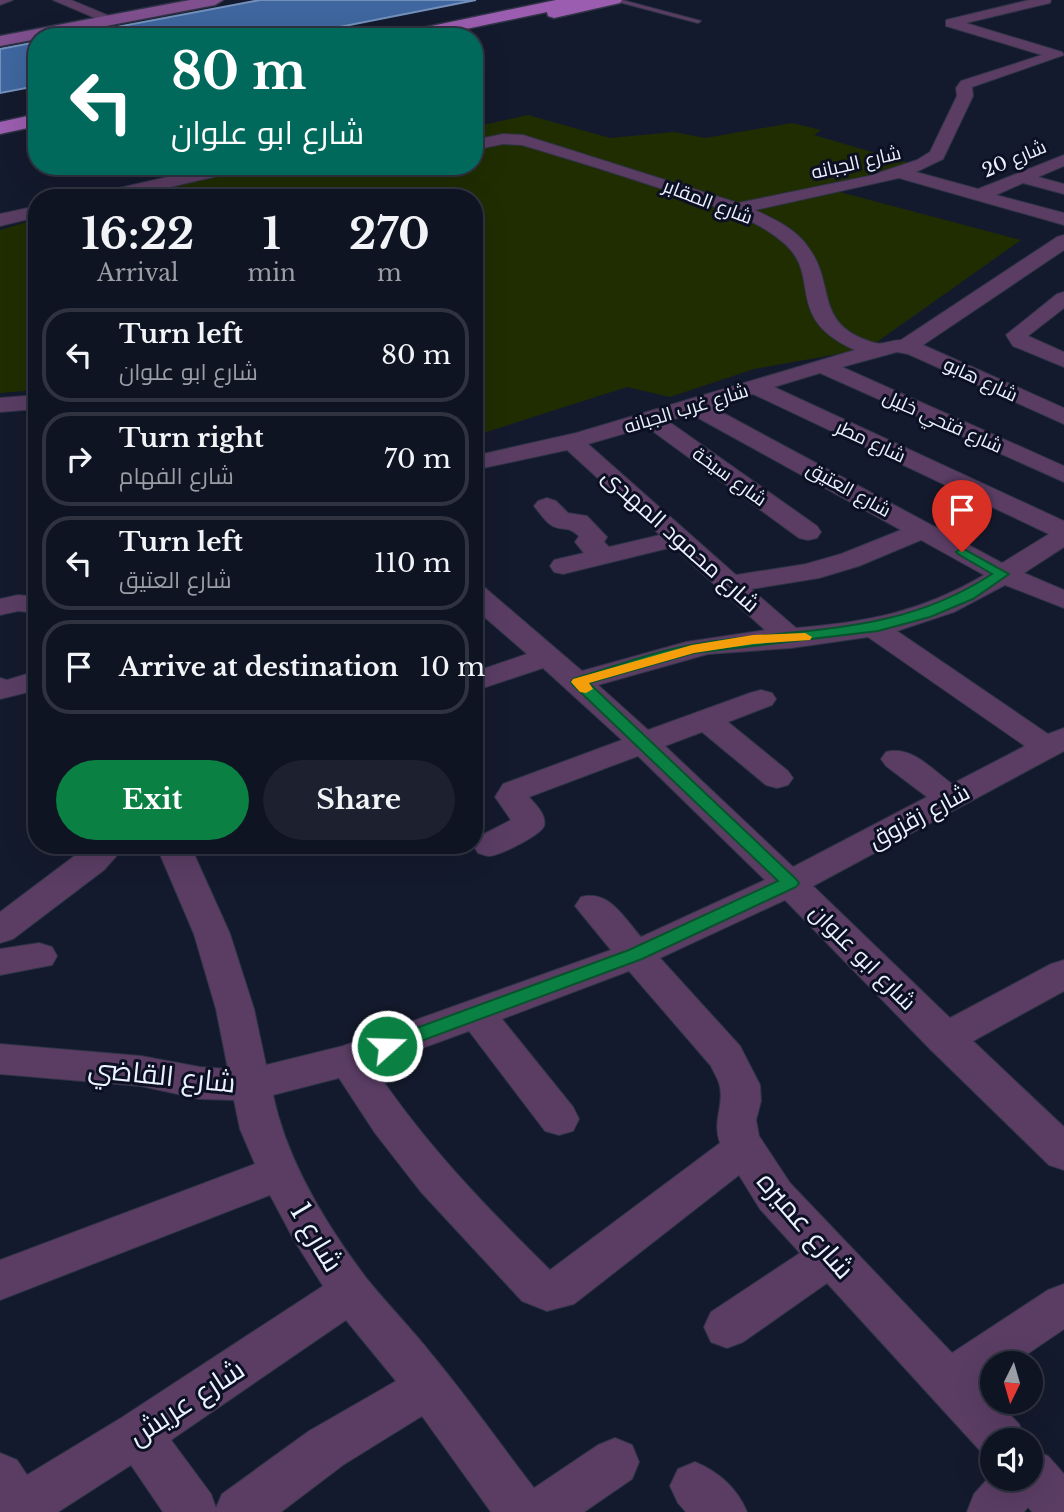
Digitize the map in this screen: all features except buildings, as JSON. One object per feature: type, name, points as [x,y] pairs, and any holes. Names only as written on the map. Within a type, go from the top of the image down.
[{"type":"main road","points":[[69,28],[215,0]]},
{"type":"main road","points":[[446,28],[579,0]]},
{"type":"main road","points":[[482,28],[614,0]]},
{"type":"main road","points":[[0,41],[28,36]]},
{"type":"main road","points":[[0,119],[28,114]]},
{"type":"main road","points":[[0,128],[28,122]]},
{"type":"street","points":[[0,1],[7,0]]},
{"type":"street","points":[[59,0],[112,20]]},
{"type":"street","name":"شارع الجبانه","points":[[735,209],[899,173],[923,165],[937,155],[965,96],[966,84],[1056,56],[951,23],[1045,0]]},
{"type":"street","name":"شارع المقابر","points":[[483,143],[503,139],[523,141],[584,158],[735,209],[775,229],[801,248],[808,259],[824,318],[844,336],[893,348]]},
{"type":"street","name":"شارع 20","points":[[980,195],[1064,160]]},
{"type":"street","points":[[899,173],[1064,219]]},
{"type":"street","points":[[139,189],[200,175]]},
{"type":"street","points":[[1022,178],[1064,189]]},
{"type":"street","points":[[0,220],[28,213]]},
{"type":"street","name":"شارع غرب الجبانه","points":[[483,461],[572,442],[652,420],[754,386],[893,348],[1064,242]]},
{"type":"street","points":[[1064,298],[1017,335],[1021,341],[1064,360]]},
{"type":"street","name":"شارع هابو","points":[[893,348],[1064,417]]},
{"type":"street","name":"شارع فتحي خليل","points":[[822,366],[1064,475]]},
{"type":"street","name":"شارع مطر","points":[[754,386],[1064,533]]},
{"type":"street","points":[[0,405],[28,403]]},
{"type":"street","name":"شارع العتيق","points":[[694,406],[1002,574],[1062,597]]},
{"type":"street","name":"شارع سيخة","points":[[652,420],[808,532]]},
{"type":"street","name":"شارع محمود المهدى","points":[[572,442],[790,639]]},
{"type":"street","points":[[547,506],[561,520],[578,522],[594,537],[587,542],[603,556]]},
{"type":"street","points":[[729,584],[809,572],[850,561],[923,530]]},
{"type":"street","points":[[578,682],[692,649],[873,628],[925,614],[968,596],[1064,533]]},
{"type":"street","points":[[563,566],[678,538]]},
{"type":"street","name":"شارع ابو علوان","points":[[483,601],[578,682],[790,883],[944,1039],[1064,1153]]},
{"type":"street","points":[[0,607],[28,604]]},
{"type":"street","name":"شارع زقزوق","points":[[790,883],[1055,743],[873,628]]},
{"type":"street","points":[[483,679],[549,656]]},
{"type":"street","points":[[1,689],[28,682]]},
{"type":"street","points":[[490,845],[528,825],[527,816],[512,797],[514,791],[761,699]]},
{"type":"street","points":[[706,719],[777,778]]},
{"type":"street","points":[[897,759],[952,799]]},
{"type":"street","points":[[0,930],[100,854]]},
{"type":"street","name":"شارع 1","points":[[177,854],[212,934],[235,1009],[260,1129],[279,1173],[309,1227],[351,1292],[423,1379],[521,1512]]},
{"type":"street","name":"شارع القاضي","points":[[0,1059],[141,1071],[200,1083],[250,1085],[348,1060],[635,955],[790,883]]},
{"type":"street","name":"شارع عميره","points":[[593,906],[700,1024],[734,1070],[740,1085],[741,1101],[737,1120],[739,1140],[775,1196],[991,1428]]},
{"type":"street","points":[[0,962],[39,956]]},
{"type":"street","points":[[944,1039],[1064,974]]},
{"type":"street","points":[[477,1014],[559,1119]]},
{"type":"street","points":[[348,1060],[370,1095],[466,1217],[538,1287],[547,1291],[558,1290],[744,1148]]},
{"type":"street","points":[[0,1280],[279,1173]]},
{"type":"street","points":[[727,1327],[831,1256]]},
{"type":"street","name":"شارع عريش","points":[[11,1499],[138,1434],[351,1292]]},
{"type":"street","points":[[949,1381],[1064,1304]]},
{"type":"street","points":[[240,1512],[423,1379]]},
{"type":"street","points":[[138,1434],[193,1512]]},
{"type":"street","points":[[541,1512],[615,1462]]},
{"type":"street","points":[[1043,1487],[1064,1511]]},
{"type":"street","points":[[992,1512],[1010,1491]]},
{"type":"lane","points":[[614,0],[698,21]]},
{"type":"green space","points":[[528,115],[610,138],[674,132],[705,138],[792,123],[821,130],[814,135],[919,166],[817,186],[1021,240],[867,349],[754,369],[670,397],[627,387],[483,433],[483,189],[159,189],[218,175],[483,175],[483,125]]},
{"type":"green space","points":[[28,222],[28,391],[0,393],[0,230]]},
{"type":"water","points":[[260,0],[476,0],[334,28],[112,28]]},
{"type":"water","points":[[28,44],[28,88],[0,93],[0,49]]},
{"type":"slow traffic","points":[[586,689],[578,682],[692,649],[753,640],[805,637]]},
{"type":"route","points":[[387,1046],[635,955],[790,883],[578,682],[692,649],[873,628],[925,614],[968,596],[1002,574],[962,552]]}]
